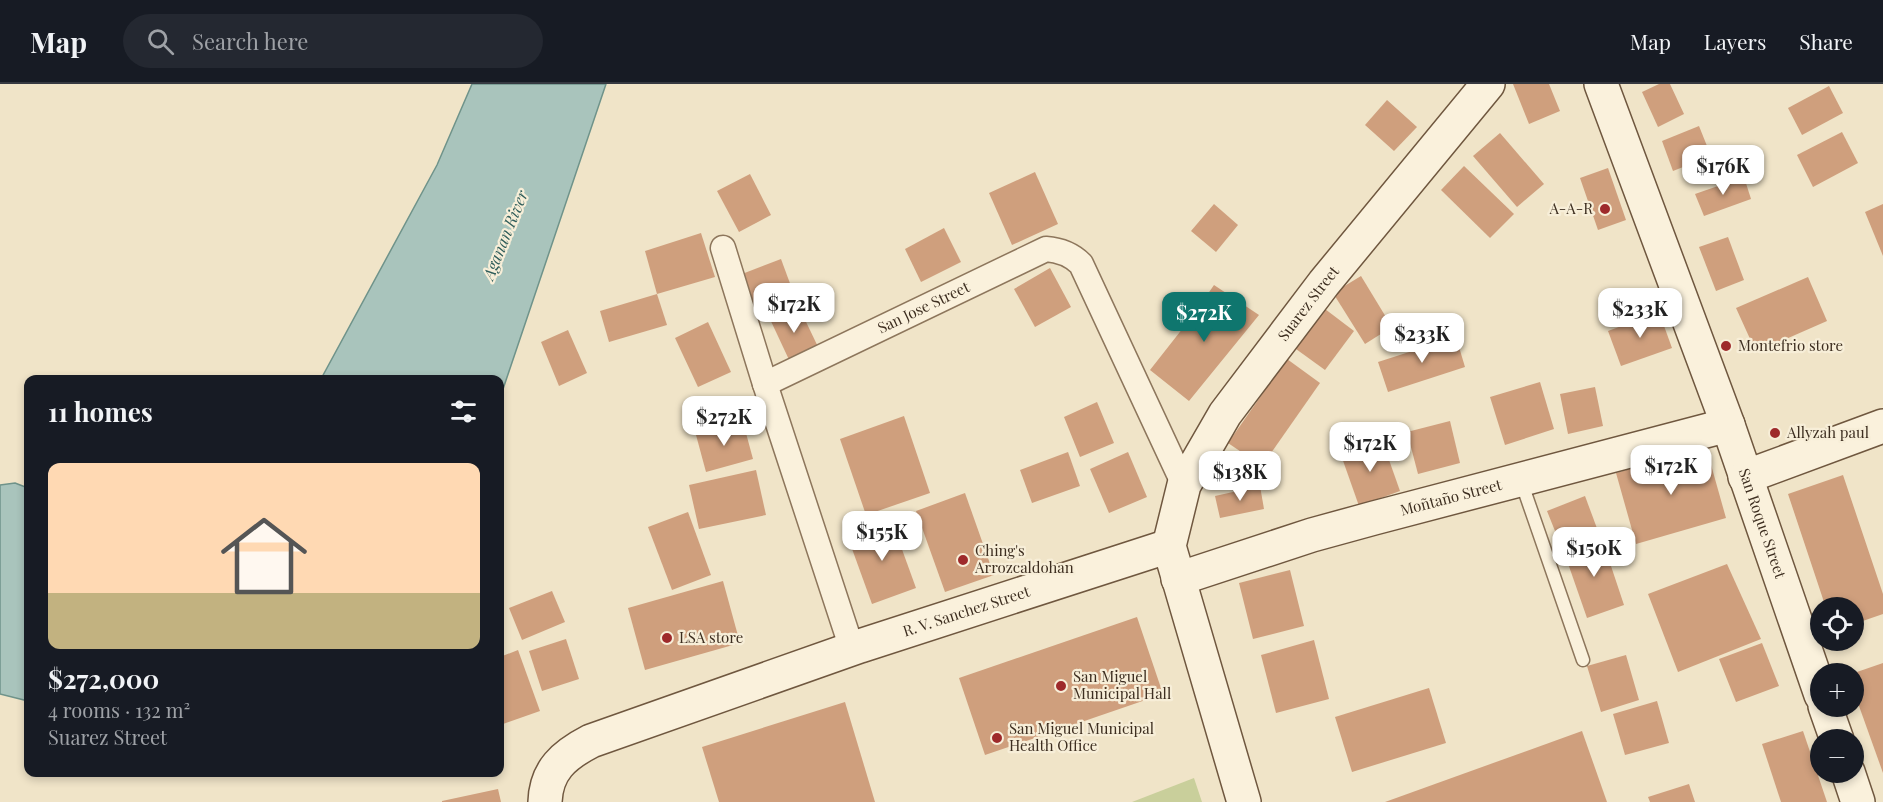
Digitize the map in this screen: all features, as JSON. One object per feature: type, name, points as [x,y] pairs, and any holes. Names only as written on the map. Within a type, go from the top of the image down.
[{"type":"street","name":"Suarez Street","points":[[1169,546],[1184,485],[1225,414],[1324,283],[1488,84]]},
{"type":"street","name":"San Roque Street","points":[[1601,84],[1728,425],[1810,663]]},
{"type":"street","points":[[723,248],[852,649]]},
{"type":"street","name":"San Jose Street","points":[[765,384],[1046,249],[1056,249],[1074,257],[1081,264],[1184,485]]},
{"type":"street","name":"Moñtaño Street","points":[[1178,579],[1312,535],[1728,425]]},
{"type":"street","points":[[1745,477],[1883,426]]},
{"type":"street","points":[[1169,546],[1244,802]]},
{"type":"street","name":"R. V. Sanchez Street","points":[[545,802],[550,775],[574,750],[591,741],[852,649],[1169,546]]},
{"type":"street","points":[[1852,783],[1858,802]]},
{"type":"lane","points":[[1520,480],[1582,660]]},
{"type":"green space","points":[[1194,778],[1202,802],[1132,802]]},
{"type":"water","name":"Aganan River","points":[[472,84],[606,84],[504,386],[504,375],[323,375],[437,165]]},
{"type":"water","points":[[15,483],[24,486],[24,700],[0,694],[0,485]]},
{"type":"building","points":[[1513,84],[1549,84],[1560,111],[1529,124]]},
{"type":"building","points":[[1659,84],[1670,84],[1684,114],[1658,127],[1642,92]]},
{"type":"building","points":[[1829,86],[1843,113],[1802,135],[1788,108]]},
{"type":"building","points":[[1387,100],[1417,127],[1394,151],[1365,125]]},
{"type":"building","points":[[1699,126],[1711,156],[1673,171],[1662,141]]},
{"type":"building","points":[[1842,132],[1858,163],[1813,187],[1797,155]]},
{"type":"building","points":[[1500,133],[1544,184],[1517,207],[1473,156]]},
{"type":"building","points":[[1464,166],[1514,214],[1490,238],[1441,190]]},
{"type":"building","points":[[1608,168],[1626,220],[1598,230],[1580,178]]},
{"type":"building","points":[[1035,172],[1058,224],[1012,245],[989,193]]},
{"type":"building","points":[[750,174],[771,215],[739,232],[717,191]]},
{"type":"building","points":[[1744,177],[1751,199],[1704,216],[1695,194]]},
{"type":"building","points":[[1214,204],[1238,225],[1216,252],[1191,231]]},
{"type":"building","points":[[1883,204],[1883,256],[1865,212]]},
{"type":"building","points":[[944,228],[961,262],[921,282],[905,249]]},
{"type":"building","points":[[701,233],[715,277],[657,294],[645,251]]},
{"type":"building","points":[[1728,237],[1744,280],[1716,291],[1699,247]]},
{"type":"building","points":[[781,259],[795,297],[757,312],[742,274]]},
{"type":"building","points":[[1050,268],[1071,307],[1035,327],[1014,289]]},
{"type":"building","points":[[1361,276],[1392,327],[1365,344],[1333,293]]},
{"type":"building","points":[[1808,277],[1827,321],[1756,352],[1736,308]]},
{"type":"building","points":[[1214,285],[1259,315],[1189,401],[1150,370]]},
{"type":"building","points":[[657,294],[667,325],[609,342],[600,311]]},
{"type":"building","points":[[797,303],[820,351],[791,364],[769,317]]},
{"type":"building","points":[[1325,309],[1354,331],[1325,370],[1296,349]]},
{"type":"building","points":[[1659,312],[1672,348],[1621,366],[1608,331]]},
{"type":"building","points":[[708,322],[731,372],[698,387],[675,338]]},
{"type":"building","points":[[568,330],[587,373],[559,386],[541,342]]},
{"type":"building","points":[[1456,337],[1465,367],[1388,392],[1378,362]]},
{"type":"building","points":[[1287,359],[1320,383],[1262,466],[1228,443]]},
{"type":"building","points":[[1540,382],[1554,429],[1505,445],[1490,397]]},
{"type":"building","points":[[1595,387],[1603,426],[1568,434],[1560,394]]},
{"type":"building","points":[[1097,402],[1114,443],[1080,457],[1064,417]]},
{"type":"building","points":[[904,416],[930,493],[866,515],[840,439]]},
{"type":"building","points":[[1450,421],[1460,463],[1418,474],[1407,432]]},
{"type":"building","points":[[743,422],[753,459],[706,472],[696,435]]},
{"type":"building","points":[[1382,440],[1400,491],[1359,506],[1341,455]]},
{"type":"building","points":[[1706,447],[1726,518],[1636,544],[1616,473]]},
{"type":"building","points":[[1068,452],[1080,486],[1032,503],[1020,470]]},
{"type":"building","points":[[1128,452],[1147,497],[1109,513],[1090,469]]},
{"type":"building","points":[[756,470],[766,515],[699,529],[689,485]]},
{"type":"building","points":[[1843,475],[1883,594],[1883,614],[1864,621],[1864,597],[1822,597],[1788,494]]},
{"type":"building","points":[[1260,486],[1264,509],[1220,518],[1215,496]]},
{"type":"building","points":[[965,493],[994,575],[945,592],[916,511]]},
{"type":"building","points":[[1585,496],[1598,531],[1561,546],[1547,511]]},
{"type":"building","points":[[688,512],[711,575],[672,590],[648,527]]},
{"type":"building","points":[[891,519],[916,588],[872,604],[847,535]]},
{"type":"building","points":[[1602,539],[1624,605],[1587,618],[1564,552]]},
{"type":"building","points":[[1727,564],[1761,639],[1678,672],[1648,594]]},
{"type":"building","points":[[1290,570],[1304,626],[1253,639],[1239,583]]},
{"type":"building","points":[[723,581],[740,643],[645,670],[628,608]]},
{"type":"building","points":[[552,591],[565,622],[522,640],[509,608]]},
{"type":"building","name":"San Miguel Municipal Hall","points":[[1137,617],[1163,694],[985,755],[959,678]]},
{"type":"building","points":[[566,639],[579,679],[542,691],[529,651]]},
{"type":"building","points":[[1314,640],[1329,699],[1276,713],[1261,655]]},
{"type":"building","points":[[1762,643],[1779,686],[1736,702],[1719,659]]},
{"type":"building","points":[[518,650],[540,711],[504,724],[504,655]]},
{"type":"building","points":[[1626,655],[1639,700],[1601,712],[1587,666]]},
{"type":"building","points":[[1883,663],[1883,773],[1863,717],[1864,670]]},
{"type":"building","points":[[1429,688],[1446,743],[1352,772],[1335,717]]},
{"type":"building","points":[[1657,701],[1669,743],[1625,755],[1613,714]]},
{"type":"building","points":[[845,702],[875,802],[719,802],[702,747]]},
{"type":"building","points":[[1582,731],[1607,802],[1385,802]]},
{"type":"building","points":[[1803,731],[1810,752],[1810,783],[1821,783],[1827,802],[1781,802],[1762,744]]},
{"type":"building","points":[[1689,784],[1695,802],[1650,802],[1648,797]]},
{"type":"building","points":[[498,789],[501,802],[442,802],[442,801]]},
{"type":"place","name":"A-A-R","points":[[1605,209]]},
{"type":"place","name":"Montefrio store","points":[[1726,346]]},
{"type":"place","name":"Allyzah paul","points":[[1775,433]]},
{"type":"place","name":"Ching's Arrozcaldohan","points":[[963,560]]},
{"type":"place","name":"LSA store","points":[[667,638]]},
{"type":"place","name":"San Miguel Municipal Hall","points":[[1061,686]]},
{"type":"place","name":"San Miguel Municipal Health Office","points":[[997,738]]}]
